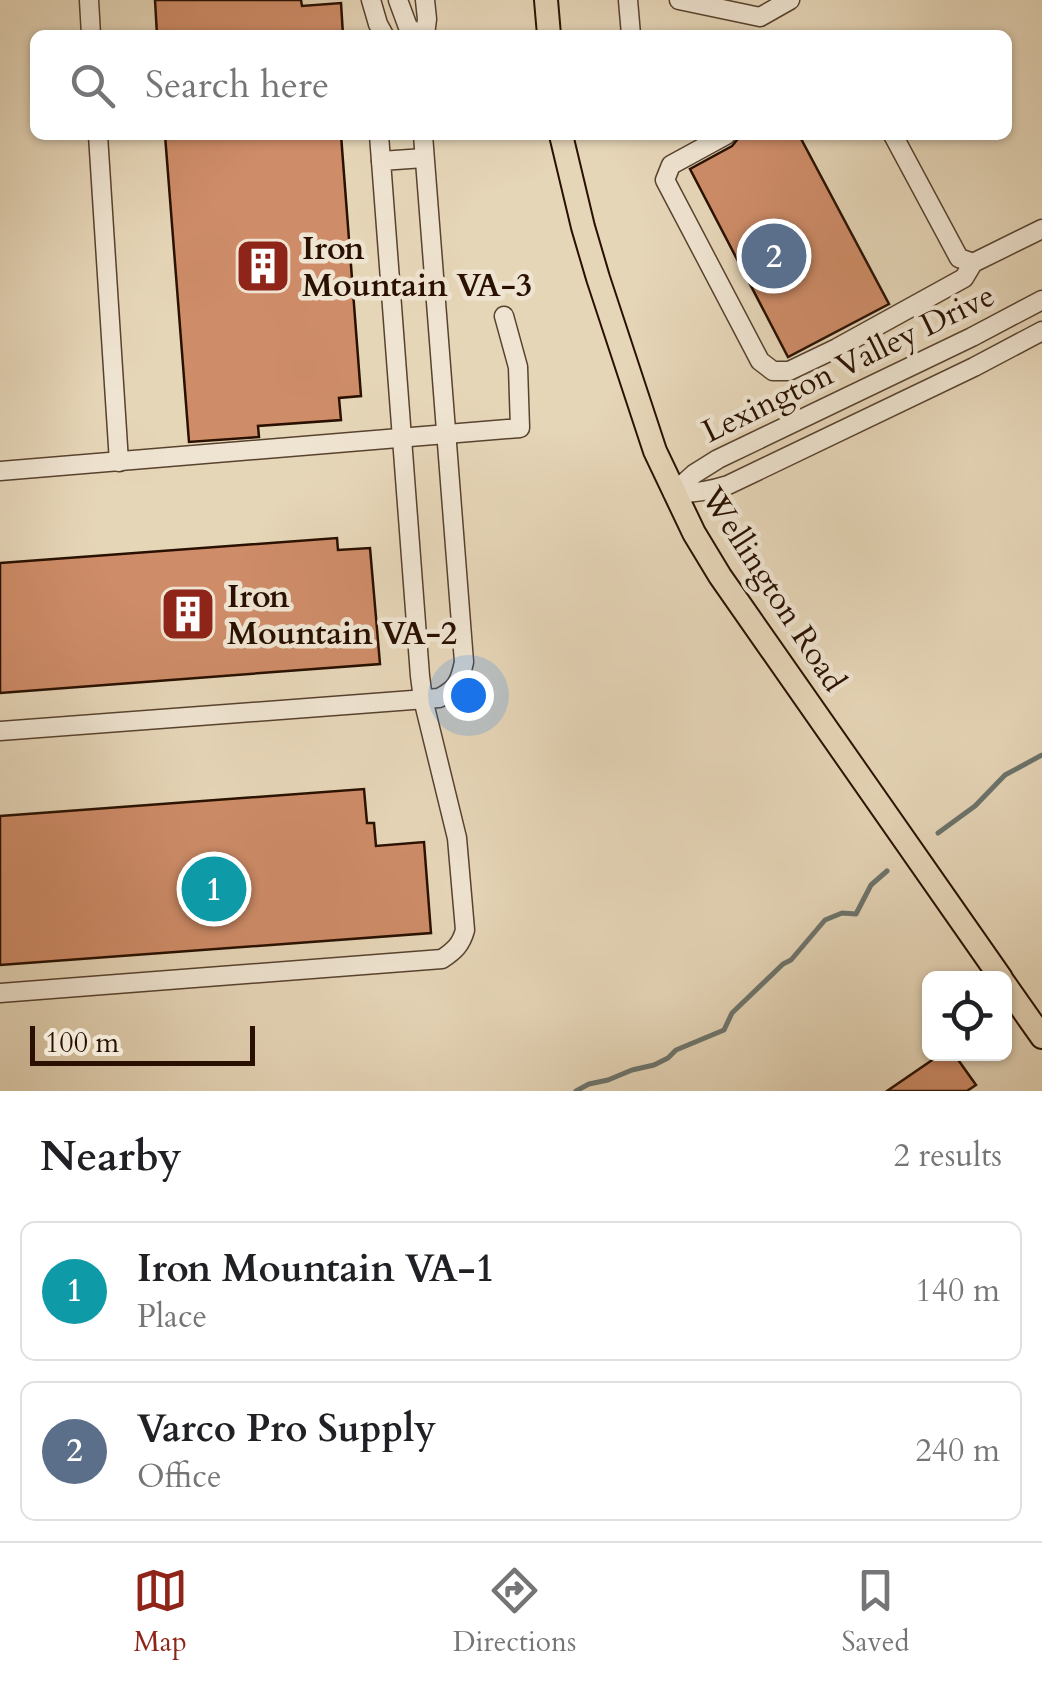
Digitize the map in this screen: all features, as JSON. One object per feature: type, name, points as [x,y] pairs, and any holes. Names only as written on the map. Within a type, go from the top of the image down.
[{"type":"main road","points":[[546,0],[549,30]]},
{"type":"main road","name":"Wellington Road","points":[[563,140],[598,278],[654,452],[673,493],[720,576],[996,971]]},
{"type":"main road","name":"Wellington Road","points":[[1012,994],[1042,1037]]},
{"type":"street","points":[[89,0],[91,30]]},
{"type":"street","points":[[371,0],[381,30]]},
{"type":"street","points":[[398,0],[408,27],[413,30]]},
{"type":"street","points":[[423,30],[425,0]]},
{"type":"street","points":[[628,0],[631,30]]},
{"type":"street","points":[[680,0],[760,18],[790,0]]},
{"type":"street","points":[[98,140],[119,462]]},
{"type":"street","points":[[0,993],[442,959],[462,942],[465,930],[458,838],[423,699],[380,140]]},
{"type":"street","points":[[0,731],[440,698],[460,683],[464,662],[423,140]]},
{"type":"street","points":[[717,140],[671,166],[665,180],[760,362],[773,370],[788,371],[837,348],[964,278],[973,263],[1042,228]]},
{"type":"street","points":[[896,140],[959,258],[973,263]]},
{"type":"street","points":[[381,162],[424,158]]},
{"type":"street","name":"Lexington Valley Drive","points":[[673,493],[718,459],[1042,300]]},
{"type":"street","points":[[0,471],[520,428],[518,367],[504,316]]},
{"type":"street","name":"Lexington Valley Drive","points":[[673,493],[692,494],[728,485],[1042,331]]},
{"type":"building","points":[[155,0],[301,0],[302,6],[341,3],[343,30],[157,30]]},
{"type":"building","name":"Iron Mountain VA-3","points":[[165,140],[341,140],[361,396],[339,398],[341,420],[258,426],[259,437],[189,442]]},
{"type":"building","points":[[737,140],[802,140],[889,304],[788,357],[690,169]]},
{"type":"building","name":"Iron Mountain VA-2","points":[[337,538],[338,550],[370,548],[380,664],[0,693],[0,563]]},
{"type":"building","points":[[364,789],[367,823],[374,823],[376,846],[424,842],[431,933],[0,965],[0,816]]},
{"type":"building","points":[[931,1061],[959,1061],[976,1085],[967,1091],[887,1091]]},
{"type":"waterway","points":[[938,833],[975,806],[1005,775],[1042,755]]},
{"type":"waterway","points":[[576,1091],[654,1065],[676,1050],[724,1030],[732,1013],[791,960],[825,920],[842,913],[856,914],[871,885],[887,871]]},
{"type":"place","name":"Varco Pro Supply","points":[[774,256]]},
{"type":"place","name":"Iron Mountain VA-3","points":[[263,266]]},
{"type":"place","name":"Iron Mountain VA-2","points":[[188,614]]},
{"type":"place","name":"Iron Mountain VA-1","points":[[214,889]]}]
